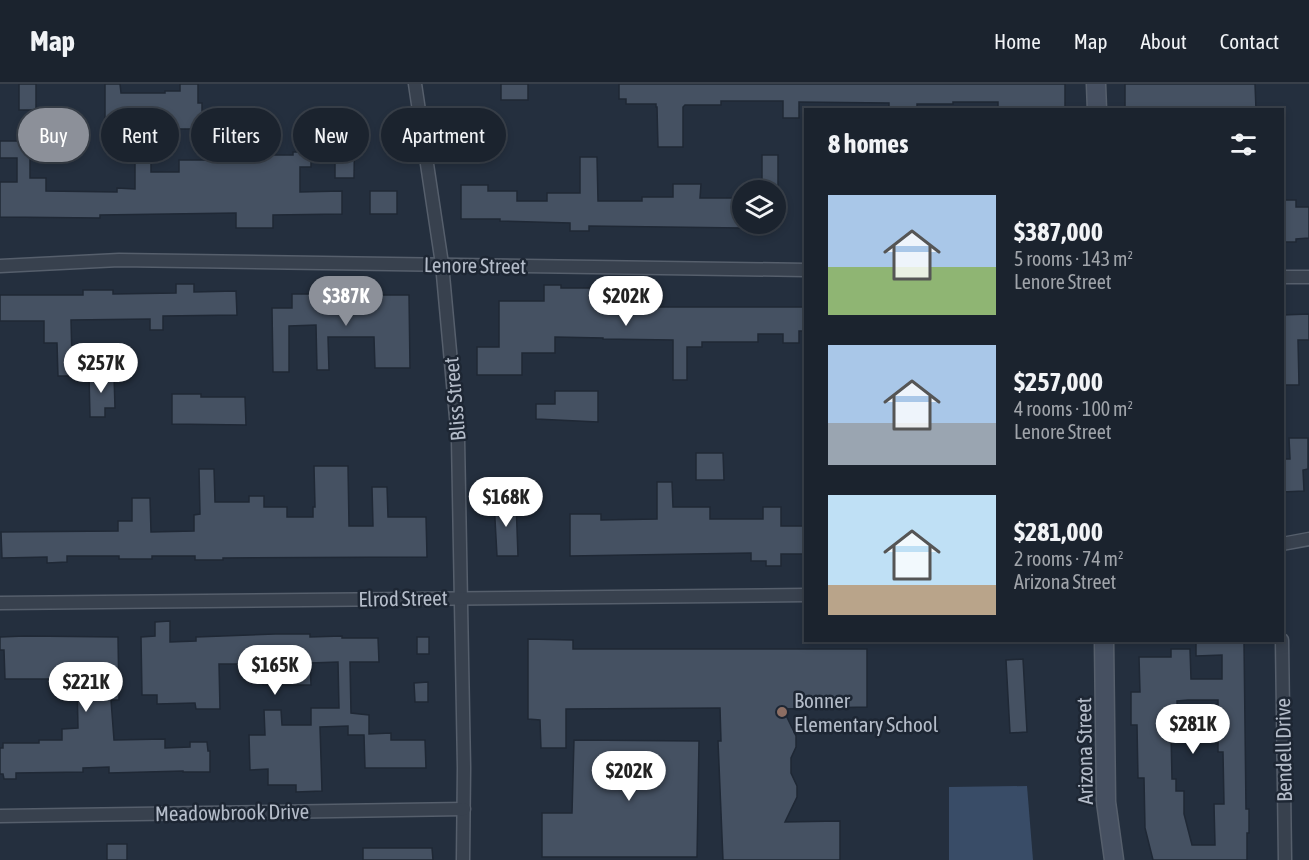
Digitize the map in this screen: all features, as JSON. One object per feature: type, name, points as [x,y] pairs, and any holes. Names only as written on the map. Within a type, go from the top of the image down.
[{"type":"street","name":"Bliss Street","points":[[415,84],[442,264],[458,439],[463,860]]},
{"type":"street","points":[[1096,84],[1096,108]]},
{"type":"street","name":"Lenore Street","points":[[0,266],[118,260],[804,270]]},
{"type":"street","points":[[1284,278],[1309,277]]},
{"type":"street","points":[[1284,544],[1309,538]]},
{"type":"street","name":"Elrod Street","points":[[0,603],[804,595]]},
{"type":"street","name":"Arizona Street","points":[[1104,642],[1106,802],[1114,860]]},
{"type":"street","name":"Bendell Drive","points":[[1282,642],[1285,860]]},
{"type":"street","name":"Meadowbrook Drive","points":[[0,816],[464,810]]},
{"type":"water","points":[[1027,786],[1033,860],[949,860],[949,787]]},
{"type":"building","points":[[19,84],[36,84],[36,108],[19,108]]},
{"type":"building","points":[[105,84],[120,84],[121,93],[165,93],[165,91],[180,91],[180,84],[198,84],[198,103],[202,103],[202,108],[191,108],[191,129],[179,129],[179,108],[105,108]]},
{"type":"building","points":[[501,84],[528,84],[528,100],[501,100]]},
{"type":"building","points":[[619,84],[1065,84],[1065,107],[998,108],[998,102],[953,102],[953,104],[917,104],[917,108],[889,108],[889,103],[799,102],[799,118],[783,118],[783,101],[721,101],[721,105],[685,105],[683,107],[683,147],[658,147],[656,104],[626,104],[626,99],[619,99]]},
{"type":"building","points":[[1125,84],[1255,84],[1256,108],[1125,108]]},
{"type":"building","points":[[0,141],[18,141],[18,162],[30,162],[30,178],[46,178],[46,191],[117,192],[117,188],[135,189],[135,162],[151,162],[151,172],[179,172],[179,160],[281,162],[281,155],[293,155],[293,162],[311,162],[311,167],[300,167],[300,192],[342,191],[342,214],[273,215],[273,228],[236,228],[236,213],[100,215],[100,218],[0,217],[0,182],[17,182],[17,158],[0,158]]},
{"type":"building","points":[[762,155],[778,155],[778,180],[762,180]]},
{"type":"building","points":[[580,157],[597,157],[598,201],[642,201],[642,197],[673,197],[673,184],[701,184],[700,198],[732,198],[732,228],[589,226],[589,231],[570,231],[570,223],[461,219],[461,185],[488,185],[488,191],[517,191],[517,201],[547,201],[547,193],[580,193]]},
{"type":"building","points":[[335,162],[354,162],[354,178],[335,178]]},
{"type":"building","points":[[370,191],[397,191],[397,214],[370,214]]},
{"type":"building","points":[[1284,200],[1296,200],[1296,207],[1309,207],[1309,238],[1296,239],[1296,242],[1284,242]]},
{"type":"building","points":[[176,284],[194,284],[194,292],[236,291],[237,315],[163,316],[163,330],[150,330],[150,319],[71,320],[72,361],[79,361],[80,376],[58,376],[57,343],[44,343],[44,321],[0,321],[0,295],[83,295],[83,290],[113,290],[113,294],[176,293]]},
{"type":"building","points":[[544,285],[561,285],[561,288],[597,288],[597,305],[804,307],[804,331],[799,331],[799,343],[783,343],[783,334],[758,334],[758,342],[702,342],[702,347],[687,347],[687,380],[673,380],[673,340],[603,338],[555,337],[555,353],[522,353],[522,375],[477,375],[477,347],[499,347],[499,301],[544,301]]},
{"type":"building","points":[[292,294],[315,294],[315,299],[382,299],[381,295],[409,295],[410,368],[375,368],[374,337],[328,337],[329,370],[317,370],[316,325],[289,326],[289,372],[273,372],[272,308],[292,308]]},
{"type":"building","points":[[1309,314],[1309,340],[1298,340],[1299,385],[1284,385],[1284,315]]},
{"type":"building","points":[[89,375],[114,375],[115,408],[105,408],[105,417],[90,417]]},
{"type":"building","points":[[555,391],[598,391],[598,422],[536,419],[536,404],[555,404]]},
{"type":"building","points":[[172,394],[201,394],[201,397],[245,397],[246,425],[172,424]]},
{"type":"building","points":[[1289,438],[1308,438],[1308,469],[1303,470],[1304,491],[1284,492],[1284,459],[1290,459]]},
{"type":"building","points":[[696,453],[723,453],[724,480],[696,480]]},
{"type":"building","points":[[314,466],[348,466],[349,526],[373,526],[372,487],[387,487],[388,517],[426,517],[427,557],[195,560],[195,556],[119,559],[119,556],[67,556],[67,562],[47,563],[47,557],[2,558],[1,532],[118,531],[118,521],[132,521],[132,498],[150,498],[151,532],[194,531],[194,515],[200,514],[199,469],[214,469],[215,502],[249,502],[249,496],[264,496],[264,507],[287,507],[287,517],[313,517],[313,507],[315,507]]},
{"type":"building","points":[[657,482],[672,482],[673,507],[710,507],[710,519],[763,519],[763,507],[781,507],[781,526],[804,526],[804,554],[781,554],[781,566],[766,566],[766,561],[751,561],[751,553],[570,556],[570,514],[601,514],[601,520],[657,519]]},
{"type":"building","points":[[494,501],[516,501],[518,556],[497,556]]},
{"type":"building","points":[[170,621],[170,642],[196,641],[196,637],[275,634],[378,638],[379,662],[350,662],[351,713],[369,715],[369,734],[391,733],[391,740],[425,740],[426,768],[365,768],[364,735],[348,735],[348,726],[320,727],[322,791],[296,792],[296,785],[268,785],[268,769],[250,770],[249,735],[265,735],[264,710],[281,710],[282,725],[311,725],[311,708],[339,708],[338,662],[310,663],[311,685],[263,685],[263,664],[219,664],[220,709],[196,709],[195,703],[157,704],[157,695],[142,695],[141,637],[155,636],[155,622]]},
{"type":"building","points":[[0,637],[118,637],[119,700],[111,700],[114,740],[165,739],[165,748],[190,747],[190,742],[207,742],[208,751],[210,751],[210,772],[109,773],[109,767],[83,768],[83,772],[16,773],[16,779],[4,779],[3,774],[0,774],[0,748],[3,748],[3,743],[39,743],[39,740],[62,740],[62,729],[78,728],[77,679],[5,679],[4,650],[0,650]]},
{"type":"building","points":[[417,637],[429,637],[429,654],[417,654]]},
{"type":"building","points":[[528,639],[573,640],[573,649],[867,649],[867,707],[783,709],[796,736],[796,747],[791,758],[791,773],[797,786],[797,797],[785,822],[840,821],[840,860],[723,860],[718,741],[721,741],[720,708],[566,709],[566,748],[541,748],[540,720],[528,719]]},
{"type":"building","points":[[1196,642],[1244,643],[1246,809],[1249,809],[1247,860],[1153,860],[1145,828],[1144,778],[1138,778],[1137,725],[1131,725],[1131,692],[1140,692],[1139,657],[1171,657],[1171,649],[1190,649],[1191,679],[1222,679],[1222,655],[1196,656]],"holes":[[[1218,700],[1218,752],[1223,752],[1224,804],[1214,804],[1215,845],[1192,845],[1184,814],[1184,791],[1176,791],[1176,779],[1172,779],[1171,733],[1178,733],[1177,701]]]},
{"type":"building","points":[[1023,659],[1027,732],[1010,733],[1006,660]]},
{"type":"building","points":[[428,682],[428,702],[415,702],[414,683]]},
{"type":"building","points":[[574,740],[699,741],[697,857],[542,857],[542,813],[572,813]]},
{"type":"building","points":[[107,844],[127,844],[127,860],[107,860]]},
{"type":"building","points":[[363,848],[432,848],[433,860],[363,860]]},
{"type":"place","name":"Bonner Elementary School","points":[[782,712]]}]
